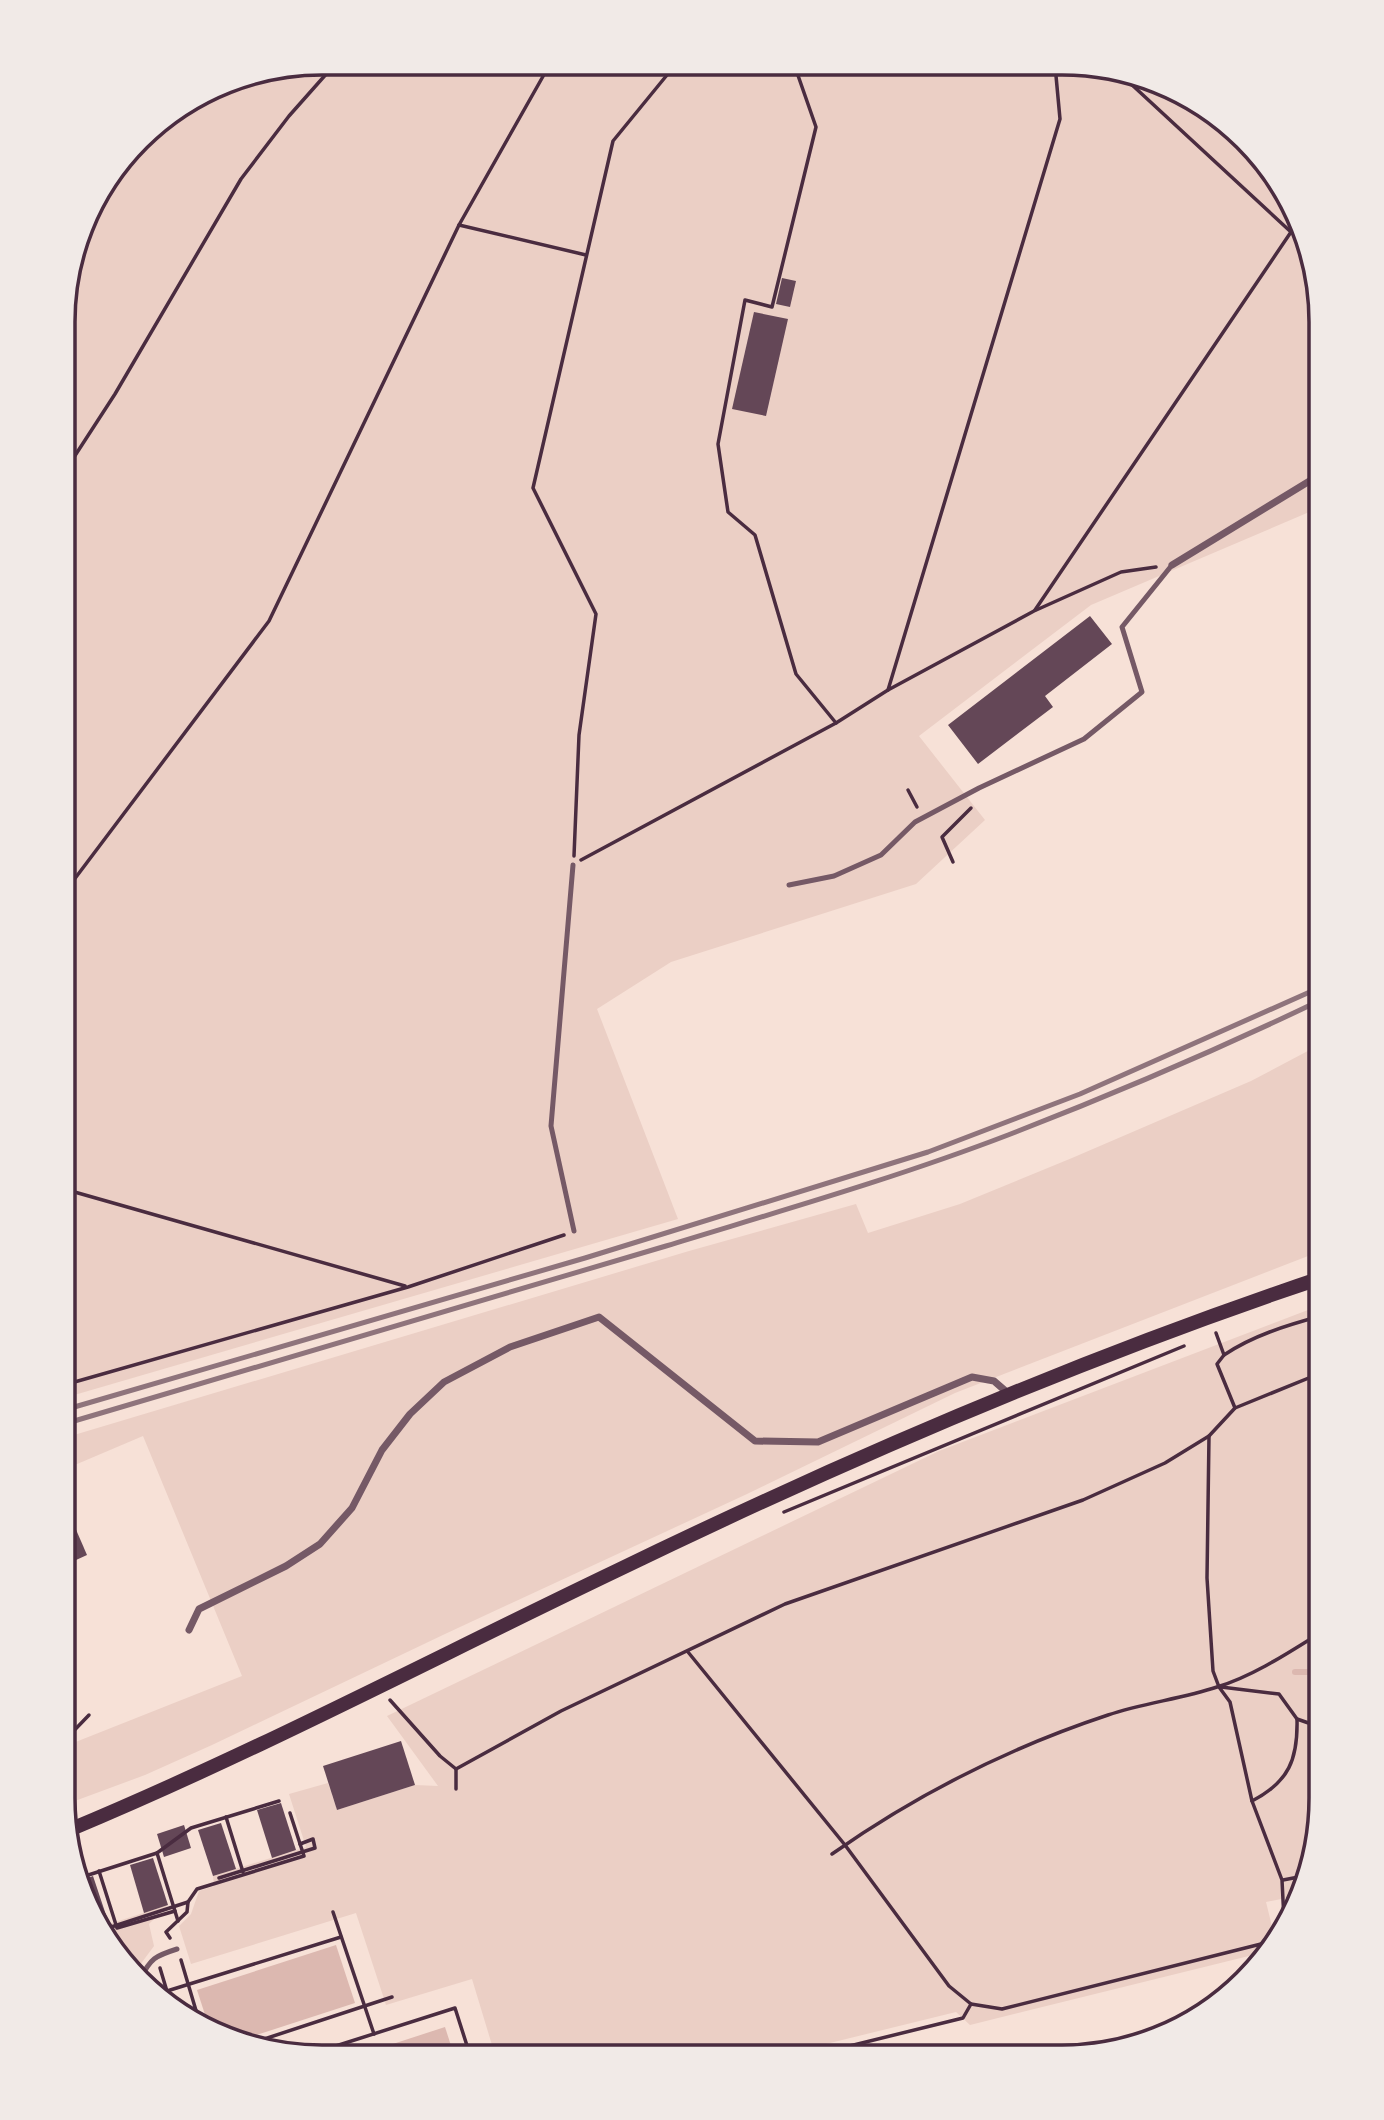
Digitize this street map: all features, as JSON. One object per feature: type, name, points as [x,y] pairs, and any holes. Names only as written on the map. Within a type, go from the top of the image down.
[{"type":"main road","points":[[77,1827],[243,1754],[617,1570],[880,1448],[1208,1316],[1308,1282]]},
{"type":"street","points":[[1172,565],[1309,481]]},
{"type":"street","points":[[190,1630],[199,1609],[286,1566],[320,1544],[352,1508],[389,1441],[410,1414],[444,1382],[510,1347],[599,1317],[755,1441],[818,1442],[972,1377],[994,1381],[1009,1395]]},
{"type":"lane","points":[[789,885],[834,876],[881,855],[915,822],[979,788],[1084,739],[1142,692],[1122,627],[1172,565]]},
{"type":"lane","points":[[573,865],[551,1126],[574,1231]]},
{"type":"lane","points":[[145,1969],[156,1956],[177,1950]]},
{"type":"path","points":[[798,75],[816,127],[772,307],[745,300],[718,444],[728,512],[755,535],[796,674],[836,723]]},
{"type":"path","points":[[888,690],[1060,119],[1056,75]]},
{"type":"path","points":[[75,455],[241,179],[289,116],[324,76]]},
{"type":"path","points":[[75,878],[269,621],[459,225],[543,76]]},
{"type":"path","points":[[573,865],[579,735],[596,614],[533,488],[613,141],[667,76]]},
{"type":"path","points":[[1034,611],[1291,232],[1133,86]]},
{"type":"path","points":[[459,225],[586,255]]},
{"type":"path","points":[[573,865],[836,723],[888,690],[1034,611],[1121,572],[1172,565]]},
{"type":"path","points":[[953,862],[942,837],[976,802],[979,788]]},
{"type":"path","points":[[908,790],[923,818]]},
{"type":"path","points":[[75,1192],[408,1287]]},
{"type":"path","points":[[75,1382],[408,1287],[574,1231]]},
{"type":"path","points":[[1235,1408],[1217,1364],[1224,1355],[1240,1345],[1308,1319]]},
{"type":"path","points":[[1224,1355],[1216,1334],[1228,1329]]},
{"type":"path","points":[[773,1517],[1191,1344]]},
{"type":"path","points":[[456,1769],[561,1711],[785,1604],[1083,1500],[1165,1463],[1209,1436],[1235,1408],[1308,1378]]},
{"type":"path","points":[[1209,1436],[1207,1578],[1213,1671],[1219,1687],[1230,1702],[1252,1801],[1282,1880],[1284,1904]]},
{"type":"path","points":[[832,1854],[921,1798],[1010,1754],[1109,1714],[1219,1687],[1308,1641]]},
{"type":"path","points":[[688,1652],[845,1845],[949,1986],[971,2004],[1002,2009],[1261,1944]]},
{"type":"path","points":[[1219,1687],[1279,1694],[1297,1719],[1298,1742],[1292,1763],[1282,1779],[1267,1793],[1252,1801]]},
{"type":"path","points":[[400,1692],[387,1698],[440,1756],[456,1769]]},
{"type":"path","points":[[75,1730],[89,1715]]},
{"type":"path","points":[[1297,1719],[1308,1723]]},
{"type":"path","points":[[456,1769],[456,1789]]},
{"type":"path","points":[[87,1875],[157,1853],[191,1828],[279,1801]]},
{"type":"path","points":[[196,2010],[177,1950],[166,1932],[187,1912],[188,1902],[197,1889],[304,1856],[290,1813]]},
{"type":"path","points":[[226,1817],[244,1874]]},
{"type":"path","points":[[219,1878],[315,1848],[313,1839],[300,1843]]},
{"type":"path","points":[[157,1853],[178,1922]]},
{"type":"path","points":[[99,1871],[117,1928],[176,1911]]},
{"type":"path","points":[[1282,1880],[1296,1877]]},
{"type":"path","points":[[112,1927],[188,1902]]},
{"type":"path","points":[[333,1912],[373,2034]]},
{"type":"path","points":[[168,1991],[341,1937]]},
{"type":"path","points":[[156,1956],[167,1990]]},
{"type":"path","points":[[267,2038],[392,1997]]},
{"type":"path","points":[[854,2045],[963,2018],[971,2004]]},
{"type":"path","points":[[339,2045],[455,2008],[467,2045]]},
{"type":"shaded area","points":[[1062,75],[1110,80],[1156,94],[1185,108],[1212,126],[1248,159],[1276,199],[1296,243],[1307,290],[1309,322],[1309,512],[1091,605],[919,736],[985,820],[916,884],[671,962],[597,1009],[678,1219],[75,1395],[75,322],[80,274],[94,228],[108,199],[126,172],[159,136],[199,108],[228,94],[290,77]]},
{"type":"shaded area","points":[[1309,1051],[1308,1256],[955,1393],[747,1494],[212,1745],[145,1775],[75,1801],[75,1742],[242,1676],[143,1436],[75,1465],[75,1435],[689,1251],[856,1204],[868,1233],[960,1204],[1251,1081]]},
{"type":"shaded area","points":[[1308,1310],[1307,1830],[1290,1892],[1287,1898],[1266,1902],[1272,1927],[1253,1955],[970,2025],[956,2012],[822,2045],[492,2045],[472,1979],[386,2005],[356,1913],[191,1964],[179,1926],[191,1914],[199,1891],[214,1886],[213,1876],[306,1847],[289,1794],[328,1783],[337,1810],[415,1785],[438,1786],[387,1716],[939,1451]]},
{"type":"shaded area","points":[[168,1905],[149,1924],[154,1946],[140,1965],[110,1924]]},
{"type":"shaded area","points":[[336,1945],[355,2003],[255,2035],[205,2015],[197,1990]]},
{"type":"shaded area","points":[[445,2027],[451,2045],[390,2045]]},
{"type":"building","points":[[782,278],[796,281],[790,307],[776,304]]},
{"type":"building","points":[[754,312],[788,319],[766,416],[732,409]]},
{"type":"building","points":[[1090,616],[1112,644],[1045,696],[1053,707],[978,764],[948,725]]},
{"type":"building","points":[[75,1527],[87,1555],[75,1560]]},
{"type":"building","points":[[401,1741],[415,1785],[337,1810],[323,1766]]},
{"type":"building","points":[[281,1803],[296,1850],[272,1858],[257,1810]]},
{"type":"building","points":[[221,1823],[236,1869],[213,1876],[198,1830]]},
{"type":"building","points":[[184,1825],[191,1848],[164,1857],[157,1834]]},
{"type":"building","points":[[153,1858],[168,1905],[144,1913],[130,1865]]},
{"type":"building","points":[[93,1876],[108,1921],[94,1892],[88,1878]]},
{"type":"waterway","points":[[1295,1672],[1308,1672]]},
{"type":"railway","points":[[75,1407],[585,1258],[928,1152],[1080,1094],[1309,993]]},
{"type":"railway","points":[[75,1421],[591,1269],[923,1166],[1127,1087],[1309,1006]]}]
